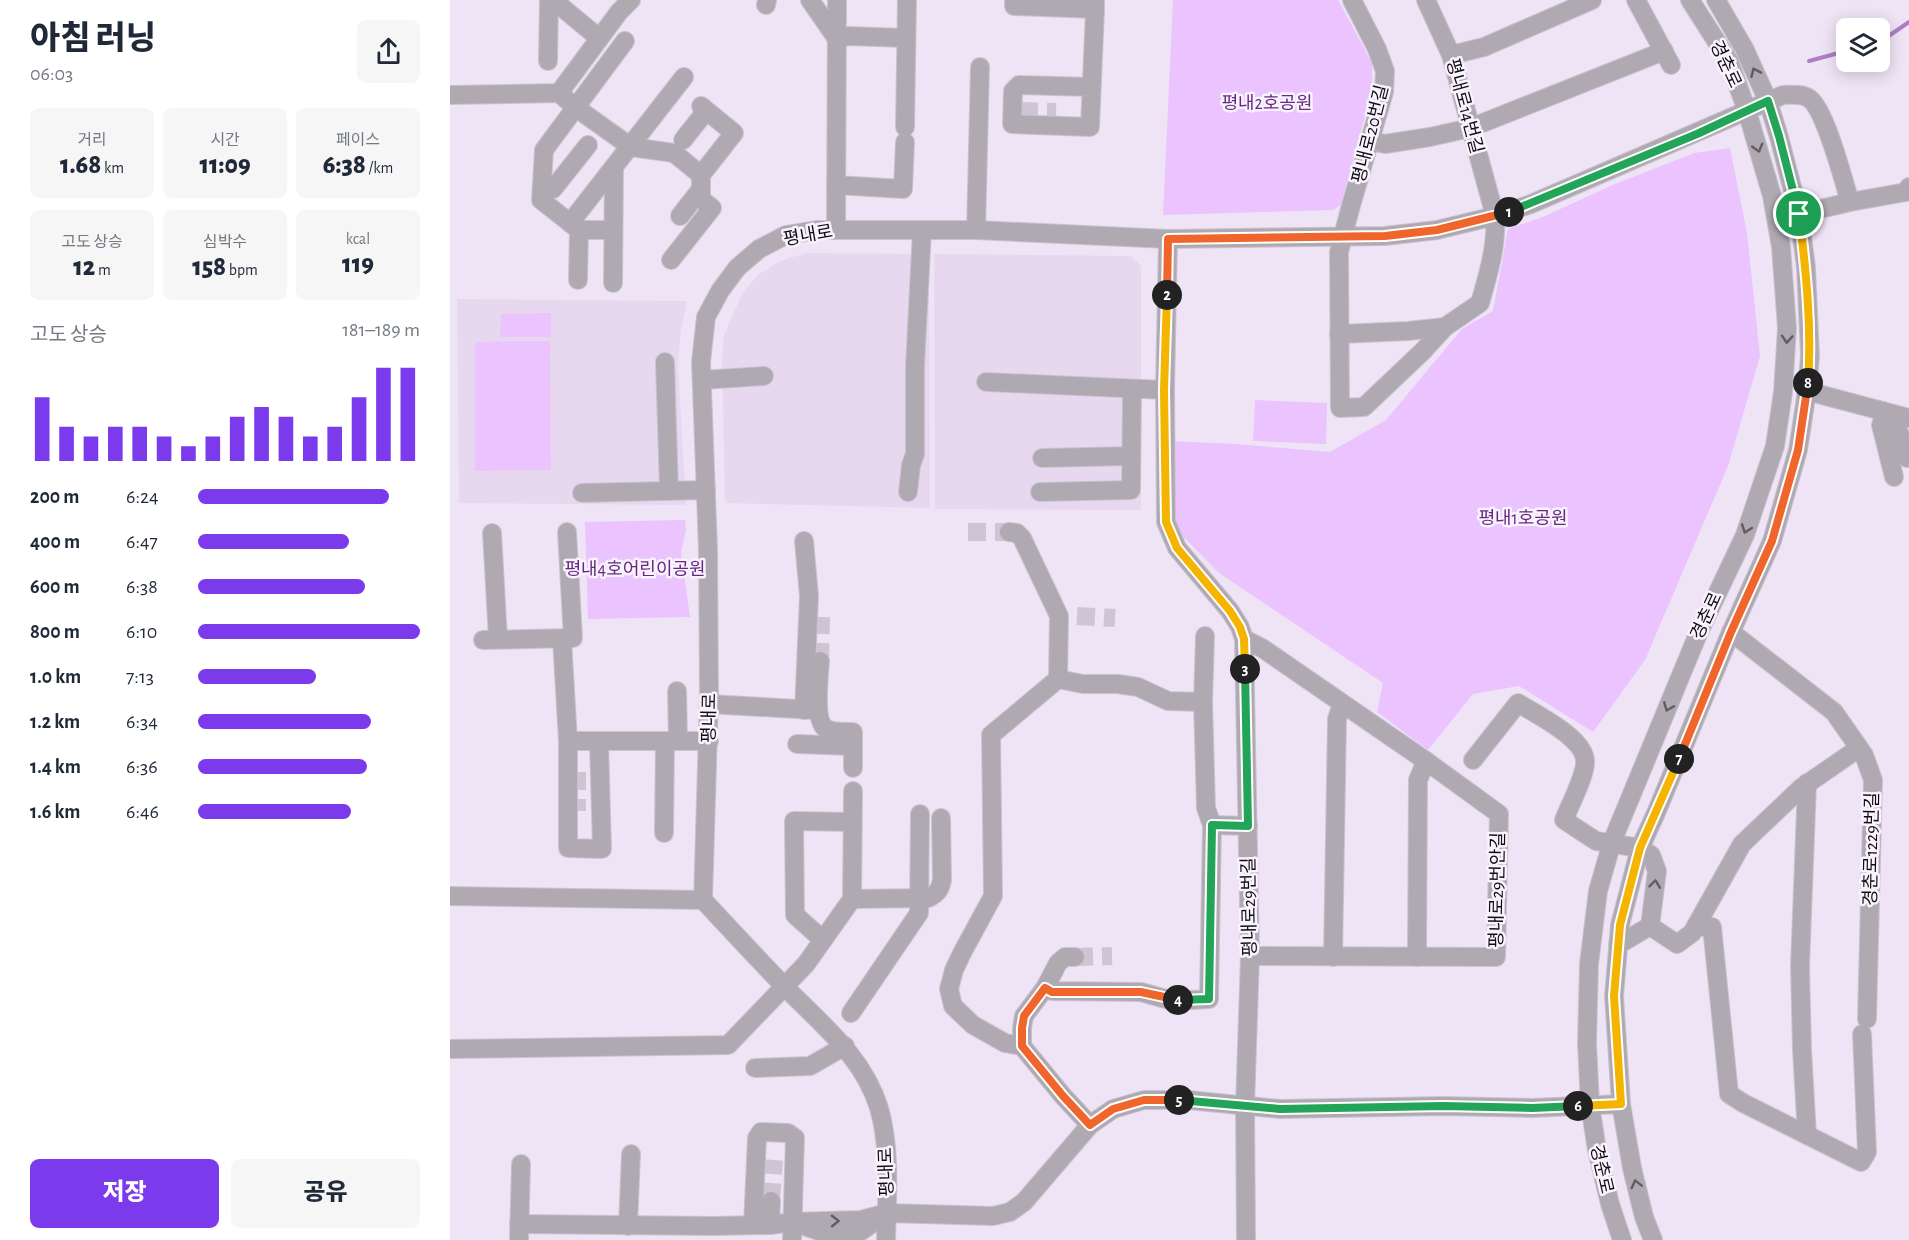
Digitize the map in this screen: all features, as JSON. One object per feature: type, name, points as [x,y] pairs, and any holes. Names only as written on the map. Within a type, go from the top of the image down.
[{"type":"street","points":[[551,0],[599,38]]},
{"type":"street","points":[[548,61],[551,0]]},
{"type":"street","points":[[559,93],[599,38],[631,0]]},
{"type":"street","points":[[810,0],[837,39]]},
{"type":"street","points":[[836,229],[837,0]]},
{"type":"street","points":[[836,185],[903,189],[907,0]]},
{"type":"street","points":[[1013,91],[1016,111],[1012,124],[1090,127],[1095,4],[1014,6],[1014,0]]},
{"type":"street","name":"평내로20번길","points":[[1352,0],[1385,71],[1384,92],[1339,252],[1340,408],[1364,407],[1445,327]]},
{"type":"street","name":"평내로14번길","points":[[1426,0],[1451,55],[1495,216],[1496,233],[1480,303],[1445,327]]},
{"type":"street","points":[[1451,55],[1484,47],[1592,0]]},
{"type":"street","points":[[1371,141],[1385,144],[1470,128],[1668,58],[1636,0]]},
{"type":"street","name":"경춘로","points":[[1622,1240],[1610,1204],[1597,1150],[1590,1105],[1587,1043],[1588,964],[1598,891],[1612,842],[1698,634],[1744,535],[1775,446],[1787,328],[1782,258],[1772,196],[1747,111],[1729,62],[1690,0]]},
{"type":"street","name":"경춘로","points":[[1653,1240],[1644,1217],[1632,1168],[1621,1104],[1614,996],[1617,945],[1628,889],[1640,848],[1772,541],[1798,450],[1810,356],[1808,296],[1799,214],[1779,136],[1768,101],[1744,48],[1716,0]]},
{"type":"street","points":[[837,39],[849,36],[906,38]]},
{"type":"street","points":[[613,230],[575,227],[541,200],[544,150],[625,41]]},
{"type":"street","points":[[976,230],[980,67]]},
{"type":"street","points":[[578,280],[575,227],[614,168],[684,77]]},
{"type":"street","points":[[980,89],[1013,91],[1019,85],[1091,87]]},
{"type":"street","points":[[450,95],[559,93],[631,147],[674,153],[701,182],[701,199],[712,208],[671,260]]},
{"type":"street","name":"평내로","points":[[886,1240],[886,1160],[879,1109],[862,1069],[845,1046],[784,986],[703,900],[709,704],[706,490],[701,362],[706,318],[720,291],[737,268],[759,249],[786,235],[817,230],[976,230],[1168,239],[1344,238],[1437,230],[1495,216],[1531,204],[1782,95],[1808,98],[1819,110],[1850,202]]},
{"type":"street","points":[[680,216],[734,133],[704,109],[683,140]]},
{"type":"street","points":[[542,191],[553,189],[588,145]]},
{"type":"street","points":[[613,283],[614,168]]},
{"type":"street","points":[[1799,214],[1908,190]]},
{"type":"street","points":[[908,492],[911,465],[915,454],[915,366],[921,230]]},
{"type":"street","name":"평내로29번길","points":[[1168,239],[1164,390],[1166,522],[1177,548],[1230,611],[1244,639],[1250,956],[1245,1106],[1246,1240]]},
{"type":"street","points":[[1339,334],[1445,327]]},
{"type":"street","points":[[665,362],[669,491]]},
{"type":"street","points":[[702,380],[764,376]]},
{"type":"street","points":[[986,382],[1164,390]]},
{"type":"street","points":[[1040,492],[1131,490],[1132,389]]},
{"type":"street","points":[[1807,391],[1909,418]]},
{"type":"street","points":[[1882,411],[1893,419],[1907,458]]},
{"type":"street","points":[[1882,411],[1881,425],[1894,477]]},
{"type":"street","points":[[1042,458],[1131,456]]},
{"type":"street","points":[[582,493],[706,490]]},
{"type":"street","points":[[492,533],[490,640],[573,639],[567,532]]},
{"type":"street","points":[[1009,532],[1017,533],[1022,538],[1068,616],[1059,679],[990,735],[993,896],[954,970],[950,989],[953,1006],[973,1025],[1005,1043],[1022,1046]]},
{"type":"street","points":[[804,541],[809,596],[811,710],[825,728],[833,731],[853,732],[853,768]]},
{"type":"street","name":"경춘로1229번길","points":[[1731,632],[1834,712],[1864,755],[1873,780],[1864,1026],[1867,1152],[1861,1162],[1807,1135]]},
{"type":"street","points":[[1045,988],[1052,992],[1141,992],[1173,1001],[1209,999],[1212,825],[1206,808],[1203,702],[1205,636]]},
{"type":"street","points":[[562,639],[572,741],[568,848],[602,849],[599,742]]},
{"type":"street","name":"평내로29번안길","points":[[1244,639],[1262,648],[1499,814],[1496,957],[1250,956]]},
{"type":"street","points":[[811,710],[820,661]]},
{"type":"street","points":[[1059,679],[1083,684],[1118,684],[1138,687],[1168,701],[1203,702]]},
{"type":"street","points":[[664,833],[677,691]]},
{"type":"street","points":[[1473,760],[1518,703],[1574,740],[1584,753],[1585,765],[1564,820],[1596,841],[1640,848],[1651,855],[1657,871],[1650,926]]},
{"type":"street","points":[[709,704],[811,710]]},
{"type":"street","points":[[1333,957],[1337,719],[1342,704]]},
{"type":"street","points":[[572,741],[709,741]]},
{"type":"street","points":[[572,741],[577,761]]},
{"type":"street","points":[[797,744],[853,746]]},
{"type":"street","points":[[1650,926],[1677,944],[1692,933],[1742,844],[1807,783],[1859,748]]},
{"type":"street","points":[[1417,957],[1418,780],[1426,761]]},
{"type":"street","points":[[1696,927],[1712,927],[1729,1094],[1807,1135],[1800,966],[1807,783]]},
{"type":"street","points":[[450,1049],[728,1045],[806,964],[852,899],[853,791]]},
{"type":"street","points":[[851,1013],[919,913],[920,814]]},
{"type":"street","points":[[852,899],[920,898],[935,895],[941,888],[941,818]]},
{"type":"street","points":[[823,940],[795,915],[794,821],[852,822]]},
{"type":"street","points":[[1212,825],[1248,826]]},
{"type":"street","points":[[450,896],[703,900]]},
{"type":"street","points":[[1617,945],[1650,926]]},
{"type":"street","points":[[1075,957],[1065,957],[1058,963],[1045,988],[1024,1016],[1022,1046],[1090,1125]]},
{"type":"street","points":[[755,1068],[810,1066],[845,1046]]},
{"type":"street","points":[[521,1164],[519,1232],[589,1233],[628,1226],[712,1233],[762,1225],[827,1234],[861,1232],[887,1214],[993,1216],[1010,1212],[1024,1202],[1090,1125],[1113,1109],[1144,1100],[1188,1100],[1280,1109],[1443,1106],[1532,1108],[1621,1104]]},
{"type":"street","points":[[762,1225],[757,1138],[761,1132],[788,1133],[795,1138],[793,1231]]},
{"type":"street","points":[[628,1226],[631,1154]]},
{"type":"street","points":[[762,1225],[771,1201]]},
{"type":"shaded area","points":[[806,253],[929,254],[930,508],[725,503],[722,358],[724,335],[742,294],[759,274],[780,261]]},
{"type":"shaded area","points":[[934,254],[1131,256],[1141,266],[1141,510],[935,509]]},
{"type":"shaded area","points":[[457,299],[687,301],[681,329],[678,366],[686,505],[459,503]]},
{"type":"green space","name":"평내2호공원","points":[[1173,0],[1338,0],[1372,63],[1372,91],[1341,204],[1334,210],[1163,215]]},
{"type":"green space","name":"평내1호공원","points":[[1730,148],[1747,233],[1760,356],[1728,466],[1645,660],[1593,732],[1519,686],[1473,694],[1428,750],[1377,712],[1383,683],[1219,573],[1170,523],[1168,441],[1330,452],[1386,420],[1462,329],[1493,311],[1508,229],[1545,216],[1615,184],[1694,153]]},
{"type":"green space","points":[[551,313],[551,337],[500,337],[501,314]]},
{"type":"green space","points":[[550,341],[551,470],[475,471],[475,342]]},
{"type":"green space","points":[[1255,400],[1327,403],[1326,444],[1253,441]]},
{"type":"green space","name":"평내4호어린이공원","points":[[685,520],[686,530],[681,553],[690,617],[588,619],[585,522]]},
{"type":"waterway","points":[[1890,35],[1909,22]]},
{"type":"waterway","points":[[1809,61],[1836,54]]},
{"type":"tunnel","points":[[1020,111],[1056,112]]},
{"type":"tunnel","points":[[968,532],[1009,532]]},
{"type":"tunnel","points":[[1077,616],[1115,618]]},
{"type":"tunnel","points":[[820,661],[821,617]]},
{"type":"tunnel","points":[[577,772],[577,811]]},
{"type":"tunnel","points":[[1075,957],[1112,956]]},
{"type":"tunnel","points":[[771,1201],[774,1160]]},
{"type":"route","points":[[1768,101],[1799,214],[1806,267],[1810,356],[1798,450],[1772,541],[1640,848],[1628,889],[1617,945],[1614,996],[1621,1104],[1532,1108],[1443,1106],[1280,1109],[1188,1100],[1144,1100],[1113,1109],[1090,1125],[1022,1046],[1024,1016],[1045,988],[1052,992],[1141,992],[1173,1001],[1209,999],[1212,825],[1248,826],[1244,639],[1230,611],[1177,548],[1166,522],[1164,390],[1168,239],[1344,238],[1437,230],[1510,212],[1531,204],[1697,134],[1768,101]]}]
